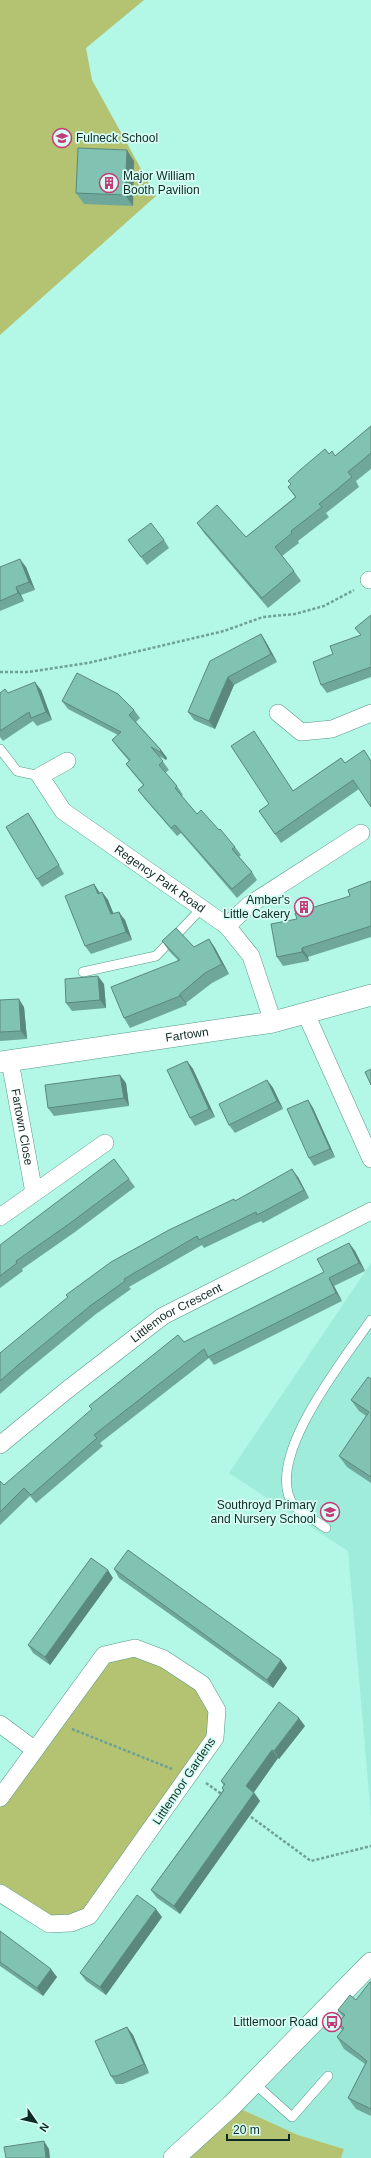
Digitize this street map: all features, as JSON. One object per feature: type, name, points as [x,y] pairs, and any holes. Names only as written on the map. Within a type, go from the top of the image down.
[{"type":"street","points":[[278,713],[302,732],[332,729],[371,712]]},
{"type":"street","points":[[40,776],[67,761]]},
{"type":"street","name":"Regency Park Road","points":[[40,776],[63,810],[227,926],[251,956],[273,1022]]},
{"type":"street","points":[[227,926],[249,905],[362,833]]},
{"type":"street","name":"Fartown","points":[[5,1061],[273,1022],[371,995]]},
{"type":"street","points":[[306,1014],[371,1159]]},
{"type":"street","name":"Fartown Close","points":[[5,1061],[34,1193]]},
{"type":"street","points":[[0,1217],[105,1143]]},
{"type":"street","name":"Littlemoor Crescent","points":[[0,1445],[67,1390],[163,1316],[370,1213]]},
{"type":"street","name":"Littlemoor Gardens","points":[[0,1798],[104,1655],[135,1648],[164,1659],[202,1684],[217,1710],[215,1738],[89,1916],[71,1923],[49,1924],[0,1893]]},
{"type":"street","points":[[0,1724],[35,1750]]},
{"type":"street","points":[[174,2158],[254,2083],[371,1963]]},
{"type":"lane","points":[[0,749],[17,771],[40,776]]},
{"type":"lane","points":[[83,972],[156,956],[201,909]]},
{"type":"lane","points":[[326,1528],[294,1506],[288,1491],[287,1467],[295,1439],[305,1420],[371,1320]]},
{"type":"lane","points":[[254,2083],[292,2117],[328,2076]]},
{"type":"path","points":[[0,672],[28,672],[88,663],[224,631],[263,617],[294,614],[324,606],[343,598],[370,580]]},
{"type":"path","points":[[55,1722],[206,1783],[224,1797]]},
{"type":"path","points":[[243,1811],[311,1861],[371,1846]]},
{"type":"shaded area","name":"Fulneck School","points":[[0,0],[144,0],[86,48],[92,80],[156,196],[0,335]]},
{"type":"shaded area","name":"Southroyd Primary and Nursery School","points":[[371,1263],[371,1816],[348,1551],[229,1473]]},
{"type":"shaded area","points":[[135,1648],[202,1684],[215,1738],[89,1916],[49,1924],[0,1891],[0,1798],[104,1655]]},
{"type":"shaded area","points":[[371,1968],[371,2158],[341,2158],[344,2149],[298,2135],[232,2105]]},
{"type":"shaded area","points":[[232,2105],[298,2135],[344,2149],[341,2158],[181,2158]]},
{"type":"building","name":"Major William Booth Pavilion","points":[[78,148],[127,150],[125,195],[76,193]]},
{"type":"building","points":[[371,426],[371,453],[348,472],[352,477],[319,504],[322,507],[291,531],[292,533],[275,547],[294,571],[262,598],[197,523],[217,505],[246,537],[296,497],[288,487],[291,484],[288,481],[300,470],[325,449],[329,454],[332,451],[335,456]]},
{"type":"building","points":[[151,523],[164,540],[141,557],[128,540]]},
{"type":"building","points":[[20,559],[29,582],[16,587],[18,593],[0,601],[0,567]]},
{"type":"building","points":[[371,615],[371,667],[321,685],[313,662],[333,654],[330,646],[361,635],[355,628]]},
{"type":"building","points":[[261,634],[271,654],[228,677],[209,721],[188,712],[210,661]]},
{"type":"building","points":[[77,673],[118,694],[134,710],[129,715],[161,750],[160,752],[151,747],[163,761],[159,765],[177,786],[175,788],[197,814],[201,810],[235,847],[232,849],[252,872],[232,889],[175,825],[171,828],[138,790],[144,785],[126,764],[130,760],[112,740],[121,732],[62,701]]},
{"type":"building","points":[[35,682],[46,712],[31,718],[29,712],[0,731],[0,693],[5,689],[8,693]]},
{"type":"building","points":[[254,731],[293,791],[341,758],[345,763],[364,750],[371,761],[371,807],[353,780],[275,834],[259,811],[269,804],[231,746]]},
{"type":"building","points":[[28,813],[59,865],[37,879],[6,827]]},
{"type":"building","points":[[371,881],[371,926],[302,948],[302,952],[277,957],[271,924],[297,919],[295,913],[350,896],[348,890]]},
{"type":"building","points":[[94,884],[98,894],[102,892],[111,914],[119,912],[126,932],[85,946],[65,896]]},
{"type":"building","points":[[176,928],[194,947],[209,939],[222,964],[205,973],[180,994],[180,996],[124,1018],[111,987],[180,960],[162,941]]},
{"type":"building","points":[[98,976],[100,1000],[66,1003],[65,979]]},
{"type":"building","points":[[19,999],[21,1031],[0,1032],[0,1000]]},
{"type":"building","points":[[187,1061],[209,1109],[190,1118],[167,1070]]},
{"type":"building","points":[[371,1069],[371,1085],[365,1072]]},
{"type":"building","points":[[120,1075],[124,1098],[48,1108],[45,1085]]},
{"type":"building","points":[[267,1080],[277,1101],[229,1125],[219,1104]]},
{"type":"building","points":[[308,1100],[330,1149],[309,1158],[287,1109]]},
{"type":"building","points":[[114,1159],[129,1179],[16,1261],[17,1263],[0,1276],[0,1245]]},
{"type":"building","points":[[292,1169],[304,1190],[257,1215],[256,1212],[199,1240],[197,1236],[124,1279],[125,1281],[90,1306],[0,1381],[0,1353],[68,1297],[66,1295],[111,1262],[169,1230],[234,1199],[235,1201]]},
{"type":"building","points":[[349,1243],[359,1263],[329,1278],[336,1293],[208,1357],[204,1349],[94,1435],[97,1438],[31,1495],[24,1488],[0,1512],[0,1481],[4,1485],[92,1409],[89,1406],[178,1335],[184,1342],[324,1272],[317,1259]]},
{"type":"building","points":[[368,1377],[371,1379],[371,1477],[339,1456],[369,1412],[351,1400]]},
{"type":"building","points":[[128,1550],[281,1660],[267,1680],[114,1569]]},
{"type":"building","points":[[91,1558],[108,1570],[45,1657],[28,1645]]},
{"type":"building","points":[[279,1702],[299,1718],[274,1751],[272,1750],[246,1786],[254,1793],[174,1906],[151,1890],[224,1790],[222,1788],[225,1784],[221,1781]]},
{"type":"building","points":[[137,1895],[156,1909],[100,1987],[80,1973]]},
{"type":"building","points":[[0,1931],[51,1969],[37,1988],[0,1962]]},
{"type":"building","points":[[370,1982],[371,2109],[348,2098],[367,2061],[337,2037],[344,2028],[338,2023],[345,2015],[338,2010],[350,1995],[356,2000]]},
{"type":"building","points":[[127,2027],[144,2064],[117,2076],[111,2076],[95,2041]]},
{"type":"building","points":[[44,2141],[46,2158],[6,2158],[4,2147]]},
{"type":"place","name":"Fulneck School","points":[[62,138]]},
{"type":"place","name":"Major William Booth Pavilion","points":[[109,183]]},
{"type":"place","name":"Amber's Little Cakery","points":[[304,907]]},
{"type":"place","name":"Southroyd Primary and Nursery School","points":[[330,1512]]},
{"type":"place","name":"Littlemoor Road","points":[[332,2022]]}]
